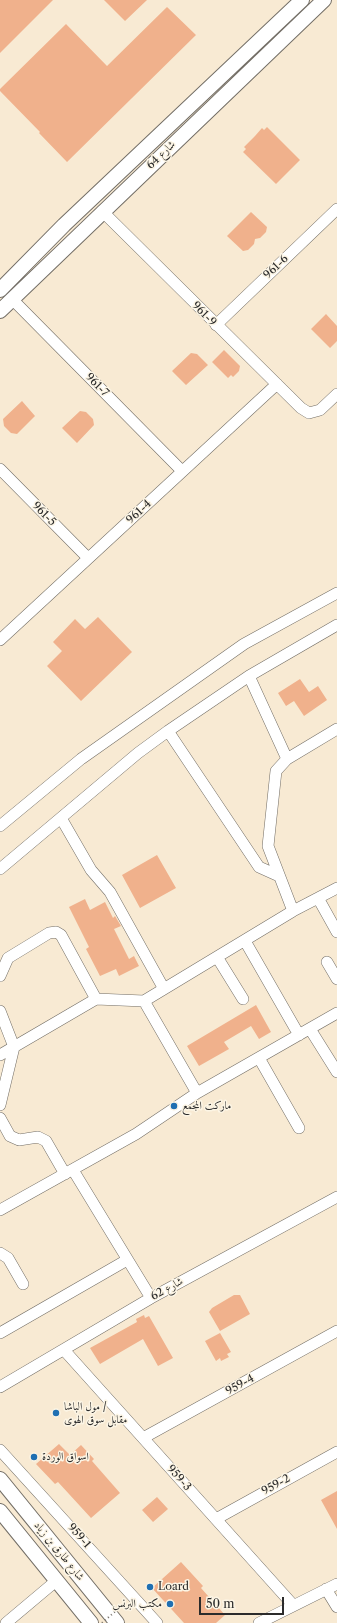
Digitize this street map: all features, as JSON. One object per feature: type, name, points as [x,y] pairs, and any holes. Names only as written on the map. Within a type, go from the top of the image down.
[{"type":"main road","name":"شارع 64","points":[[0,290],[64,226],[302,0]]},
{"type":"main road","name":"شارع 64","points":[[0,311],[102,211],[324,0]]},
{"type":"main road","name":"شارع طارق بن زياد","points":[[0,1480],[117,1616]]},
{"type":"main road","name":"شارع طارق بن زياد","points":[[0,1511],[91,1623]]},
{"type":"street","name":"961-6","points":[[216,325],[337,208]]},
{"type":"street","name":"961-9","points":[[102,211],[301,408],[309,412],[320,410],[337,394]]},
{"type":"street","name":"961-7","points":[[12,299],[182,471]]},
{"type":"street","name":"961-4","points":[[0,640],[277,384]]},
{"type":"street","name":"961-5","points":[[0,469],[88,558]]},
{"type":"street","points":[[0,826],[81,760],[237,648],[337,592]]},
{"type":"street","points":[[0,869],[138,753],[168,731],[249,676],[337,625]]},
{"type":"street","points":[[249,676],[287,759]]},
{"type":"street","points":[[293,911],[268,846],[276,770],[287,759],[337,729]]},
{"type":"street","points":[[168,731],[259,867],[279,876]]},
{"type":"street","points":[[61,818],[91,870],[110,892],[164,990]]},
{"type":"street","points":[[0,1055],[96,998],[144,1001],[293,911],[337,888]]},
{"type":"street","points":[[318,898],[337,932]]},
{"type":"street","points":[[0,976],[8,958],[50,933],[56,932],[61,935],[96,998]]},
{"type":"street","points":[[245,941],[299,1035]]},
{"type":"street","points":[[217,957],[242,999]]},
{"type":"street","points":[[327,962],[337,979]]},
{"type":"street","points":[[144,1001],[197,1093]]},
{"type":"street","points":[[0,1011],[13,1046],[0,1105]]},
{"type":"street","points":[[0,1210],[136,1134],[197,1093],[337,1014]]},
{"type":"street","points":[[310,1028],[337,1072]]},
{"type":"street","points":[[0,1041],[13,1046]]},
{"type":"street","points":[[259,1058],[299,1128]]},
{"type":"street","points":[[0,1118],[10,1136],[19,1140],[38,1137],[46,1141],[69,1172],[128,1260],[151,1298]]},
{"type":"street","name":"شارع 62","points":[[0,1387],[151,1298],[337,1197]]},
{"type":"street","points":[[0,1253],[8,1258],[23,1284]]},
{"type":"street","points":[[0,1333],[128,1260]]},
{"type":"street","name":"959-4","points":[[143,1438],[337,1331]]},
{"type":"street","name":"959-3","points":[[64,1350],[293,1605]]},
{"type":"street","name":"959-1","points":[[0,1450],[157,1623]]},
{"type":"street","name":"959-2","points":[[216,1518],[337,1452]]},
{"type":"street","points":[[6,1623],[56,1581]]},
{"type":"street","points":[[259,1623],[337,1584]]},
{"type":"street","points":[[326,1589],[337,1606]]},
{"type":"path","points":[[102,1623],[117,1616]]},
{"type":"building","points":[[0,0],[53,0],[0,53]]},
{"type":"building","points":[[104,0],[147,0],[125,21]]},
{"type":"building","points":[[167,7],[196,35],[67,162],[0,91],[0,89],[66,24],[107,66]]},
{"type":"building","points":[[267,127],[300,160],[276,184],[243,152],[246,149],[244,147],[262,128],[264,130]]},
{"type":"building","points":[[251,212],[267,227],[266,232],[260,238],[255,239],[254,244],[248,250],[243,251],[227,236]]},
{"type":"building","points":[[326,314],[337,326],[337,341],[330,348],[311,329]]},
{"type":"building","points":[[224,350],[240,366],[239,371],[233,377],[231,375],[228,378],[212,362]]},
{"type":"building","points":[[191,353],[197,354],[208,365],[186,385],[172,371]]},
{"type":"building","points":[[22,401],[35,416],[17,434],[11,433],[4,426],[3,419]]},
{"type":"building","points":[[80,411],[86,412],[93,419],[94,425],[77,443],[62,428]]},
{"type":"building","points":[[98,617],[132,652],[81,701],[47,666],[62,651],[53,642],[75,619],[85,629]]},
{"type":"building","points":[[300,679],[309,692],[318,686],[327,700],[304,716],[294,701],[286,706],[278,693]]},
{"type":"building","points":[[157,855],[176,888],[140,908],[122,875]]},
{"type":"building","points":[[85,899],[90,910],[105,902],[113,918],[115,916],[121,926],[114,929],[129,959],[134,956],[139,966],[119,976],[116,969],[100,976],[86,949],[89,947],[69,907]]},
{"type":"building","points":[[256,1005],[271,1032],[259,1039],[251,1026],[224,1042],[229,1049],[199,1066],[187,1046]]},
{"type":"building","points":[[234,1295],[240,1295],[250,1314],[220,1331],[209,1312],[212,1308]]},
{"type":"building","points":[[144,1315],[145,1318],[149,1316],[173,1358],[158,1366],[143,1339],[100,1364],[90,1348],[137,1322],[136,1319]]},
{"type":"building","points":[[220,1333],[231,1352],[227,1354],[229,1357],[221,1361],[220,1358],[216,1361],[205,1341]]},
{"type":"building","points":[[59,1444],[70,1455],[81,1445],[94,1459],[92,1461],[120,1493],[91,1518],[58,1482],[55,1484],[36,1464]]},
{"type":"building","points":[[337,1491],[337,1529],[321,1500]]},
{"type":"building","points":[[157,1497],[168,1509],[153,1522],[142,1510]]},
{"type":"building","points":[[181,1562],[203,1586],[201,1588],[225,1615],[216,1623],[184,1623],[152,1588]]},
{"type":"place","name":"ماركت المجمع","points":[[174,1106]]},
{"type":"place","name":"مول الباشا / مقابل سوق الهوى","points":[[56,1413]]},
{"type":"place","name":"اسواق الوردة","points":[[34,1457]]},
{"type":"place","name":"Loard","points":[[150,1587]]},
{"type":"place","name":"مكتب البرنس","points":[[170,1604]]}]
